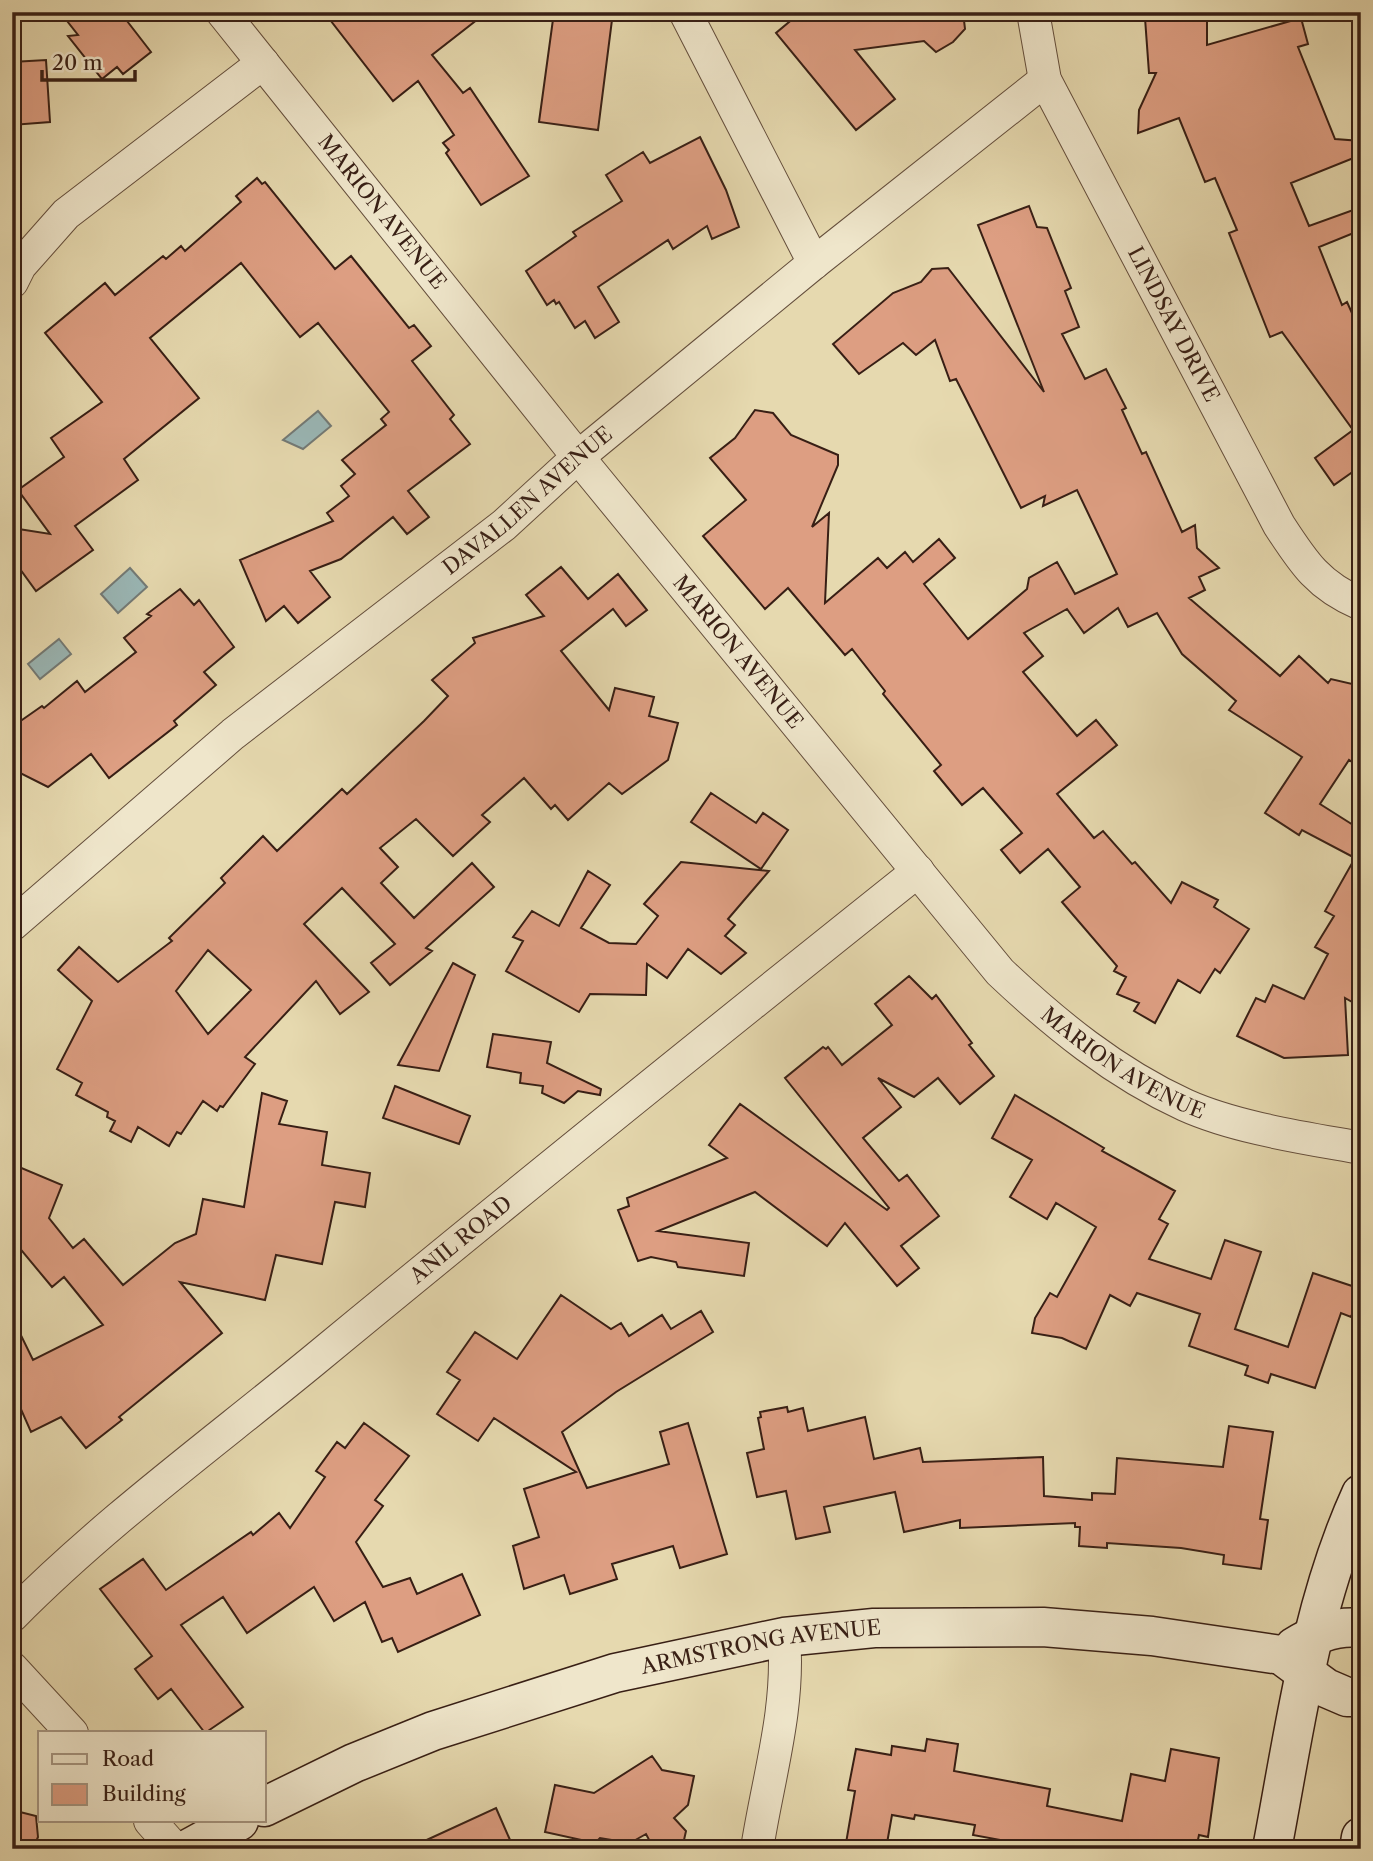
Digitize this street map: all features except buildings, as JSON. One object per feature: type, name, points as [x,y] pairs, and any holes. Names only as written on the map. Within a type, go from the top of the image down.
[{"type":"street","name":"MARION AVENUE","points":[[222,12],[578,457],[1000,972],[1052,1022],[1120,1069],[1186,1105],[1271,1131],[1361,1149]]},
{"type":"street","points":[[685,12],[814,263]]},
{"type":"street","name":"LINDSAY DRIVE","points":[[1032,12],[1045,80],[1279,525],[1311,574],[1340,596],[1361,604]]},
{"type":"street","points":[[15,270],[66,214],[263,63]]},
{"type":"street","name":"DAVALLEN AVENUE","points":[[12,925],[233,734],[504,525],[578,457],[814,263],[1045,80]]},
{"type":"street","name":"ANIL ROAD","points":[[12,1616],[59,1571],[176,1472],[683,1057],[918,872]]},
{"type":"street","points":[[1272,1849],[1293,1665],[1313,1635],[1327,1576],[1361,1494]]},
{"type":"street","name":"ARMSTRONG AVENUE","points":[[266,1806],[354,1763],[433,1731],[523,1701],[629,1670],[784,1637],[874,1628],[1043,1627],[1152,1636],[1293,1665]]},
{"type":"street","points":[[1313,1635],[1333,1629],[1361,1629]]},
{"type":"street","points":[[757,1849],[784,1712],[787,1668],[784,1637]]},
{"type":"street","points":[[1293,1665],[1335,1693],[1361,1697]]},
{"type":"street","points":[[12,1668],[70,1731]]},
{"type":"street","points":[[151,1822],[175,1849]]},
{"type":"street","points":[[188,1849],[237,1822]]},
{"type":"street","points":[[1359,1849],[1361,1837]]},
{"type":"water","points":[[318,411],[331,426],[303,449],[283,440]]},
{"type":"water","points":[[130,568],[147,587],[118,613],[101,594]]},
{"type":"water","points":[[59,639],[71,654],[40,679],[28,664]]}]
